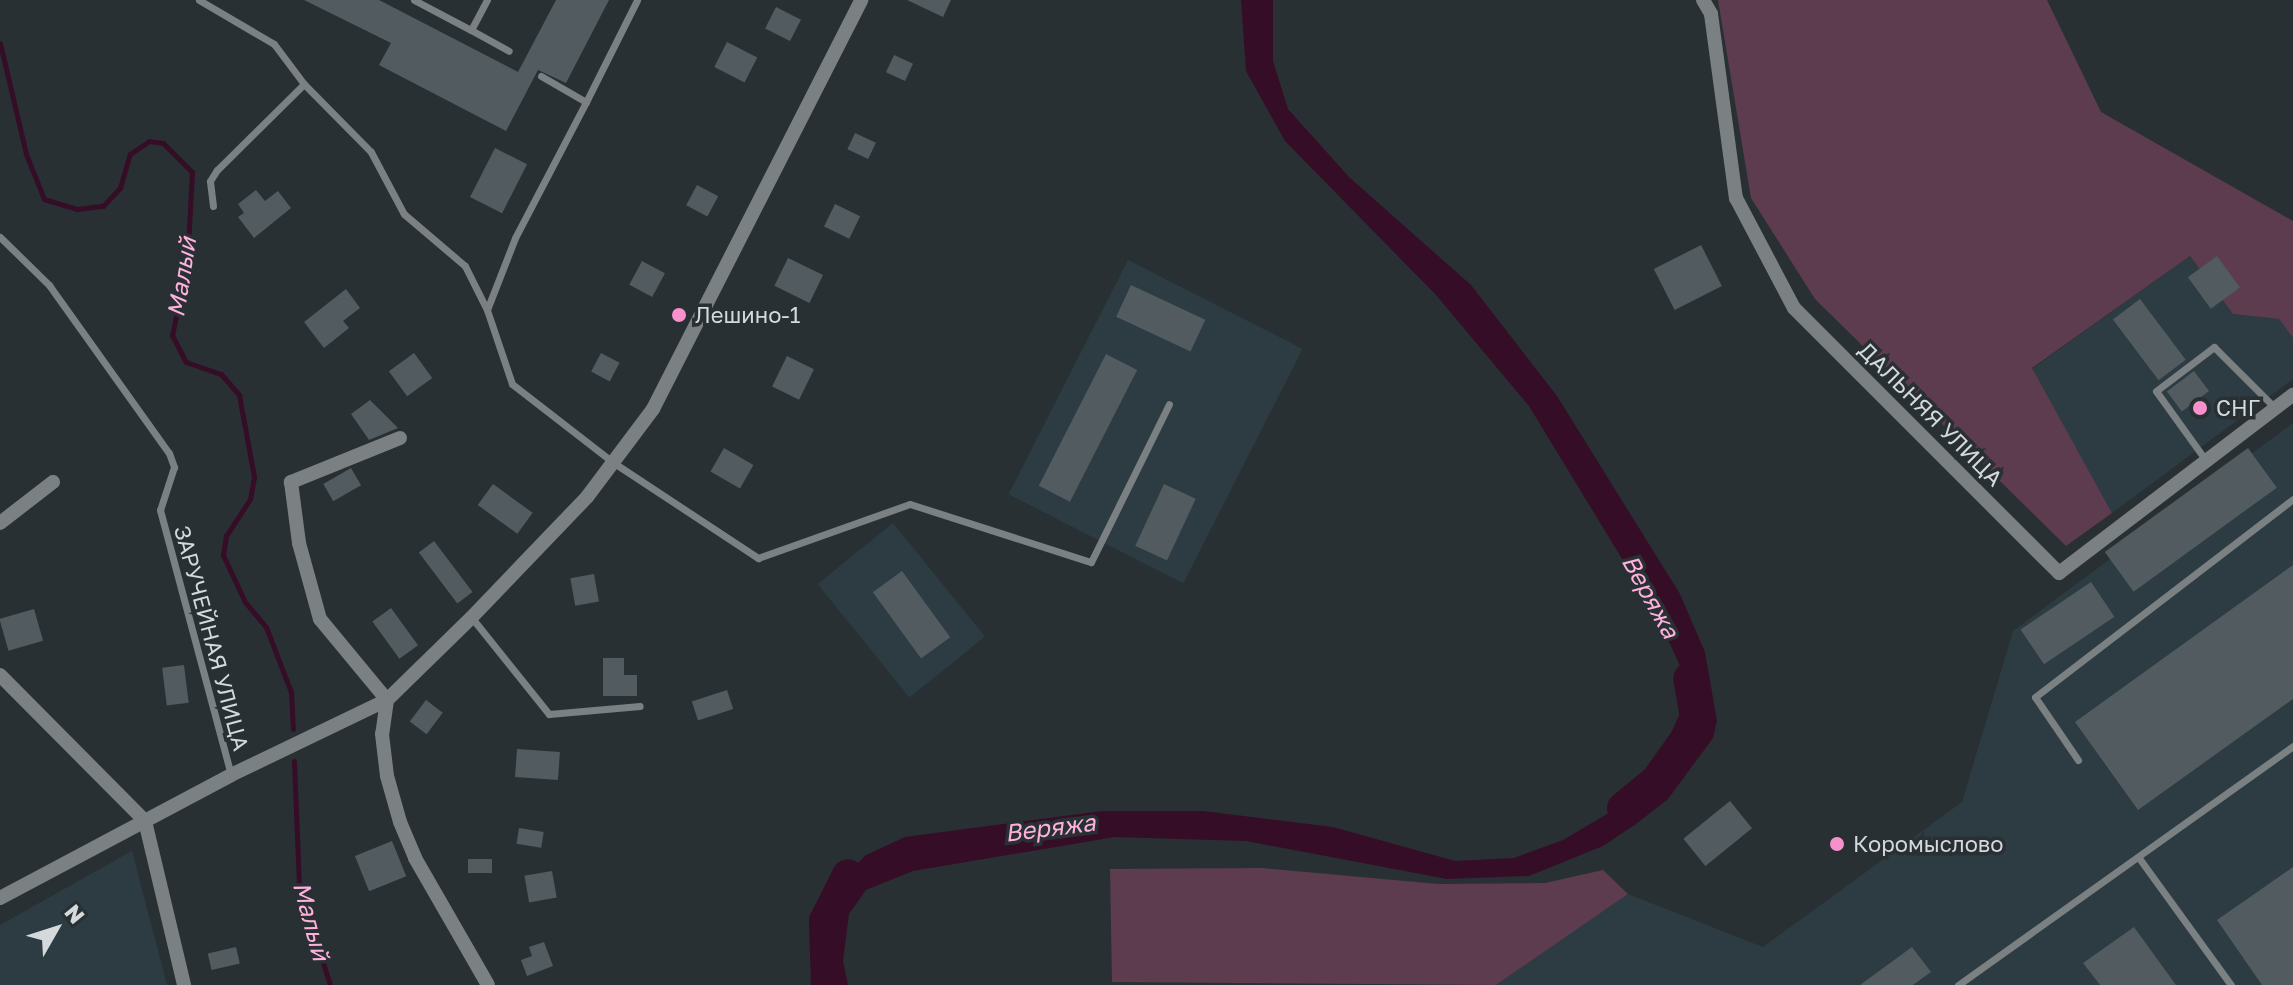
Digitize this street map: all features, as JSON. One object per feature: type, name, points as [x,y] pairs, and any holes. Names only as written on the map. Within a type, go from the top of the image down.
[{"type":"street","points":[[0,898],[231,775],[387,700],[471,618],[614,463],[653,409],[861,0]]},
{"type":"street","name":"ДАЛЬНЯЯ УЛИЦА","points":[[1703,0],[1711,14],[1736,198],[1794,308],[2059,573],[2293,395]]},
{"type":"street","points":[[400,438],[291,482],[299,543],[320,619],[387,700],[385,762],[400,822],[415,858],[488,985]]},
{"type":"street","points":[[0,523],[53,482]]},
{"type":"street","points":[[0,675],[145,821],[184,985]]},
{"type":"lane","points":[[199,0],[274,44],[304,84],[371,152],[404,214],[465,266],[487,310],[512,384],[614,463],[758,558],[910,504],[1091,562],[1169,404]]},
{"type":"lane","points":[[414,0],[509,51]]},
{"type":"lane","points":[[471,30],[487,0]]},
{"type":"lane","points":[[487,310],[515,238],[637,0]]},
{"type":"lane","points":[[541,76],[586,102]]},
{"type":"lane","points":[[213,206],[210,181],[217,170],[304,84]]},
{"type":"lane","name":"ЗАРУЧЕЙНАЯ УЛИЦА","points":[[0,237],[49,285],[169,453],[174,467],[160,510],[231,775]]},
{"type":"lane","points":[[2208,462],[2156,391],[2214,347],[2275,408]]},
{"type":"lane","points":[[2078,760],[2035,697],[2293,499]]},
{"type":"lane","points":[[471,618],[549,714],[640,706]]},
{"type":"lane","points":[[1958,985],[2293,746]]},
{"type":"lane","points":[[2139,858],[2231,985]]},
{"type":"shaded area","points":[[1718,0],[2047,0],[2101,112],[2293,221],[2293,338],[2279,319],[2233,314],[2190,256],[2032,368],[2112,513],[2066,546],[1815,299],[1751,198]]},
{"type":"shaded area","points":[[2190,256],[2233,314],[2279,319],[2293,338],[2293,379],[2112,513],[2032,369]]},
{"type":"shaded area","points":[[1128,260],[1303,349],[1183,583],[1009,494]]},
{"type":"shaded area","points":[[2293,423],[2293,985],[1496,985],[1628,894],[1763,947],[1962,802],[2013,631]]},
{"type":"shaded area","points":[[893,523],[985,636],[909,698],[818,584]]},
{"type":"shaded area","points":[[132,851],[167,985],[0,985],[0,925]]},
{"type":"shaded area","points":[[1262,868],[1438,884],[1545,883],[1603,870],[1628,894],[1496,985],[1112,982],[1110,869]]},
{"type":"water","points":[[1241,0],[1273,0],[1273,61],[1288,109],[1349,177],[1471,285],[1557,396],[1680,594],[1705,652],[1717,721],[1713,738],[1668,799],[1636,824],[1603,846],[1529,876],[1447,879],[1246,841],[1115,837],[913,871],[866,890],[849,914],[843,961],[848,985],[825,985],[825,930],[834,886],[866,855],[905,837],[1102,811],[1203,811],[1333,827],[1455,861],[1514,858],[1563,840],[1634,798],[1658,778],[1695,723],[1689,687],[1661,623],[1529,406],[1436,295],[1285,141],[1246,71]]},
{"type":"building","points":[[304,0],[379,0],[518,72],[556,0],[609,0],[566,83],[538,70],[506,131],[379,65],[391,43]]},
{"type":"building","points":[[907,0],[951,0],[943,17]]},
{"type":"building","points":[[776,7],[801,20],[790,41],[765,28]]},
{"type":"building","points":[[727,42],[757,57],[745,82],[714,67]]},
{"type":"building","points":[[894,55],[913,64],[905,81],[886,72]]},
{"type":"building","points":[[855,133],[876,143],[868,159],[847,149]]},
{"type":"building","points":[[495,148],[527,164],[502,213],[470,197]]},
{"type":"building","points":[[697,185],[718,196],[707,217],[686,205]]},
{"type":"building","points":[[256,190],[265,201],[278,191],[291,208],[254,238],[238,217],[244,213],[238,204]]},
{"type":"building","points":[[835,204],[860,216],[849,239],[824,226]]},
{"type":"building","points":[[1701,245],[1722,286],[1675,310],[1654,269]]},
{"type":"building","points":[[2217,256],[2240,288],[2211,309],[2188,277]]},
{"type":"building","points":[[788,258],[823,275],[809,303],[774,286]]},
{"type":"building","points":[[642,261],[665,273],[652,297],[629,285]]},
{"type":"building","points":[[1131,285],[1205,320],[1191,351],[1116,317]]},
{"type":"building","points":[[346,289],[360,308],[343,321],[349,328],[324,348],[304,322]]},
{"type":"building","points":[[2140,299],[2186,360],[2159,380],[2113,319]]},
{"type":"building","points":[[414,353],[432,378],[407,396],[389,371]]},
{"type":"building","points":[[601,353],[620,363],[610,381],[591,372]]},
{"type":"building","points":[[1106,354],[1137,370],[1070,502],[1039,486]]},
{"type":"building","points":[[787,356],[814,369],[799,400],[772,387]]},
{"type":"building","points":[[2194,371],[2209,391],[2182,411],[2167,391]]},
{"type":"building","points":[[370,400],[398,428],[369,440],[351,414]]},
{"type":"building","points":[[724,448],[753,465],[740,488],[710,471]]},
{"type":"building","points":[[2248,448],[2277,488],[2134,592],[2105,552]]},
{"type":"building","points":[[351,468],[361,485],[333,501],[323,484]]},
{"type":"building","points":[[493,484],[533,513],[517,534],[478,505]]},
{"type":"building","points":[[1164,484],[1196,499],[1167,560],[1135,546]]},
{"type":"building","points":[[434,541],[473,592],[457,604],[419,552]]},
{"type":"building","points":[[2293,565],[2293,699],[2138,810],[2075,722]]},
{"type":"building","points":[[902,571],[950,637],[921,658],[873,592]]},
{"type":"building","points":[[594,574],[599,602],[575,606],[570,578]]},
{"type":"building","points":[[2091,582],[2114,617],[2044,664],[2021,630]]},
{"type":"building","points":[[391,608],[418,645],[399,659],[372,622]]},
{"type":"building","points":[[34,609],[43,641],[8,651],[0,619]]},
{"type":"building","points":[[603,658],[624,658],[624,675],[637,675],[637,696],[603,696]]},
{"type":"building","points":[[184,665],[189,703],[167,705],[162,668]]},
{"type":"building","points":[[727,690],[733,709],[698,720],[692,701]]},
{"type":"building","points":[[426,700],[443,713],[427,734],[410,722]]},
{"type":"building","points":[[517,749],[560,752],[558,780],[515,777]]},
{"type":"building","points":[[1730,801],[1752,828],[1705,866],[1683,839]]},
{"type":"building","points":[[519,828],[544,832],[541,848],[516,844]]},
{"type":"building","points":[[392,841],[406,876],[369,891],[355,856]]},
{"type":"building","points":[[468,859],[492,859],[492,873],[468,873]]},
{"type":"building","points":[[2293,867],[2293,985],[2262,985],[2217,920]]},
{"type":"building","points":[[552,871],[557,898],[529,902],[524,876]]},
{"type":"building","points":[[2134,927],[2176,985],[2100,985],[2083,963]]},
{"type":"building","points":[[544,942],[553,966],[527,976],[521,960],[532,956],[529,947]]},
{"type":"building","points":[[236,947],[240,964],[212,970],[208,954]]},
{"type":"building","points":[[1912,947],[1931,972],[1913,985],[1860,985]]},
{"type":"waterway","name":"Малый","points":[[0,43],[26,154],[44,199],[77,209],[103,206],[120,188],[130,154],[149,141],[163,143],[192,172],[187,265],[172,335],[186,362],[221,374],[239,395],[254,477],[250,499],[226,536],[223,555],[245,602],[266,627],[291,692],[293,729]]},
{"type":"waterway","name":"Веряжа","points":[[1623,808],[1657,780],[1686,739],[1696,717],[1689,679]]},
{"type":"waterway","name":"Малый","points":[[294,761],[299,885],[330,985]]},
{"type":"waterway","name":"Веряжа","points":[[827,985],[825,921],[848,875]]},
{"type":"place","name":"Лешино-1","points":[[679,315]]},
{"type":"place","name":"СНГ","points":[[2200,408]]},
{"type":"place","name":"Коромыслово","points":[[1837,844]]}]
